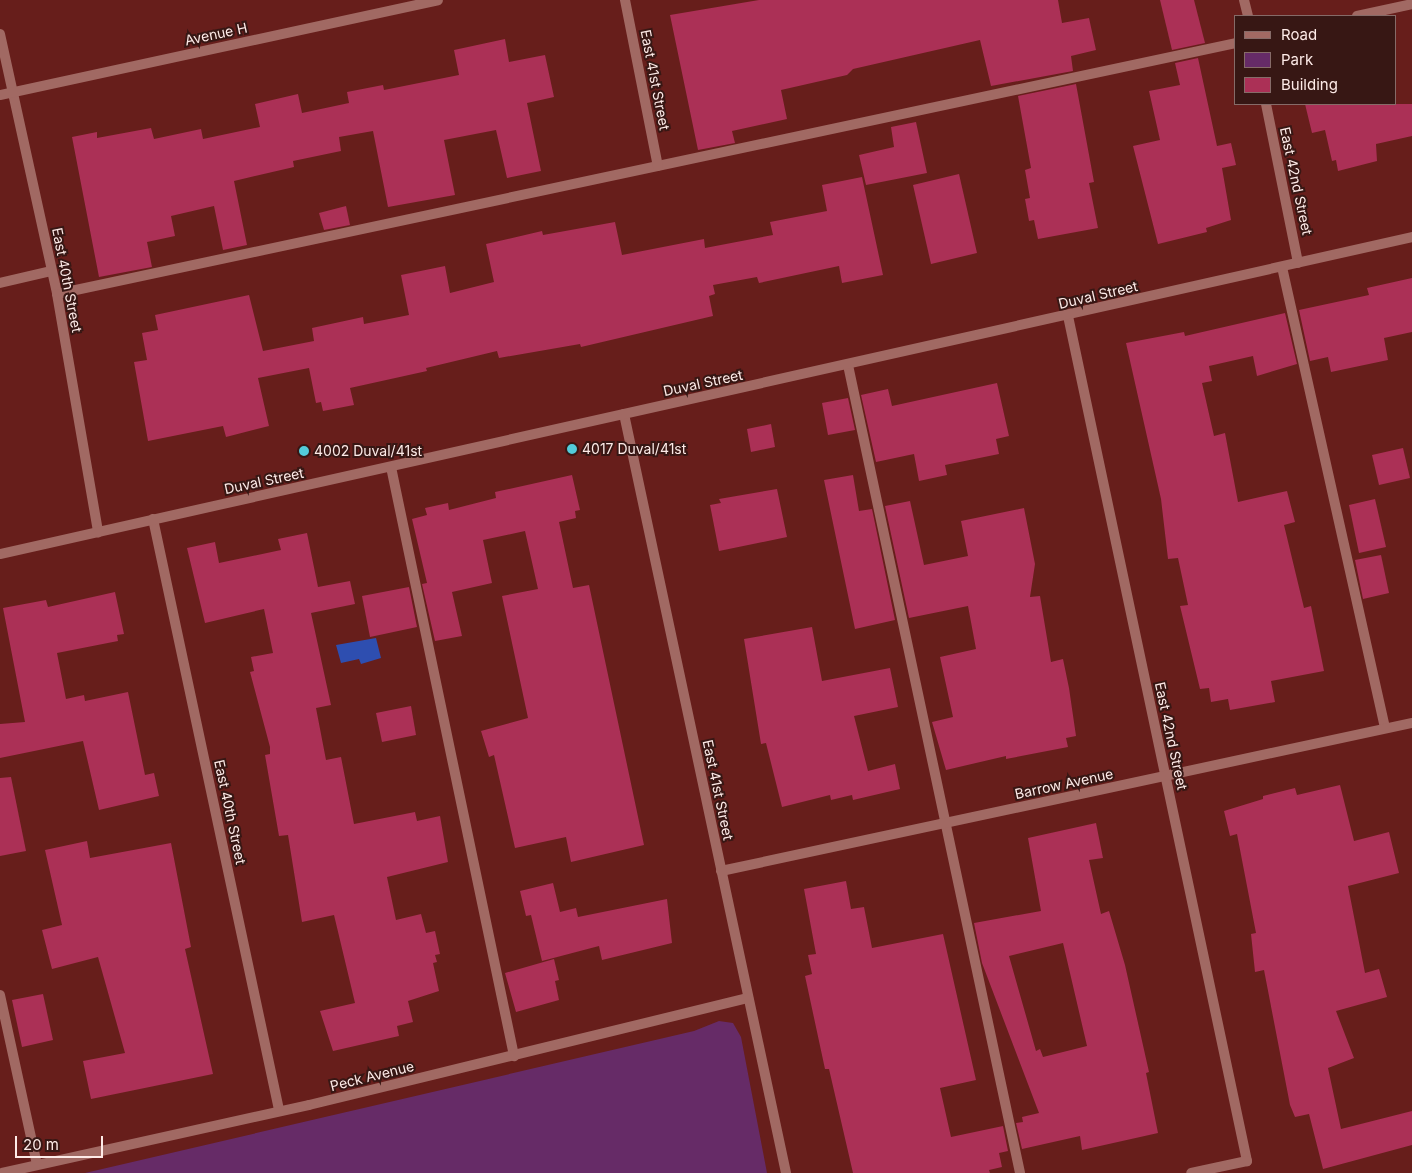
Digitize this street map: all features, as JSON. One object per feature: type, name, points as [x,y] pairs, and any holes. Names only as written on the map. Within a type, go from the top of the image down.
[{"type":"street","name":"Avenue H","points":[[0,95],[438,0]]},
{"type":"street","name":"East 41st Street","points":[[625,0],[658,166]]},
{"type":"street","points":[[1244,0],[1248,15]]},
{"type":"street","points":[[1362,15],[1412,4]]},
{"type":"street","name":"East 40th Street","points":[[0,34],[57,294],[98,532]]},
{"type":"street","points":[[57,294],[1234,42]]},
{"type":"street","name":"East 42nd Street","points":[[1266,105],[1298,263]]},
{"type":"street","name":"Duval Street","points":[[0,554],[1068,316],[1412,237]]},
{"type":"street","points":[[1282,267],[1385,728]]},
{"type":"street","points":[[0,283],[51,271]]},
{"type":"street","name":"East 42nd Street","points":[[1068,316],[1247,1161],[1191,1173]]},
{"type":"street","points":[[848,365],[1020,1173]]},
{"type":"street","name":"East 41st Street","points":[[624,414],[786,1173]]},
{"type":"street","points":[[390,467],[514,1056]]},
{"type":"street","name":"East 40th Street","points":[[153,519],[279,1110]]},
{"type":"street","name":"Barrow Avenue","points":[[722,871],[1412,723]]},
{"type":"street","points":[[0,995],[37,1164]]},
{"type":"street","name":"Peck Avenue","points":[[2,1173],[514,1056],[748,998]]},
{"type":"green space","points":[[719,1021],[733,1023],[741,1037],[767,1173],[85,1173],[694,1031]]},
{"type":"water","points":[[376,638],[381,658],[361,664],[359,659],[341,663],[336,645]]},
{"type":"building","points":[[759,0],[1058,0],[1062,23],[1089,18],[1096,50],[1071,56],[1073,71],[991,86],[980,40],[853,69],[847,75],[781,90],[787,119],[732,131],[735,143],[698,150],[670,15]]},
{"type":"building","points":[[1160,0],[1194,0],[1205,43],[1172,50]]},
{"type":"building","points":[[505,39],[509,62],[545,55],[554,97],[527,103],[541,171],[507,178],[496,130],[444,140],[455,195],[388,207],[373,131],[339,137],[341,151],[293,161],[294,167],[234,181],[247,245],[223,250],[214,206],[171,216],[175,236],[147,242],[152,267],[99,277],[72,137],[97,132],[97,138],[151,128],[154,139],[201,129],[203,139],[260,127],[255,104],[298,94],[302,113],[349,103],[347,92],[383,85],[384,90],[459,75],[454,50]]},
{"type":"building","points":[[1198,58],[1217,146],[1231,143],[1236,165],[1222,168],[1231,220],[1206,228],[1207,232],[1158,244],[1133,146],[1160,140],[1149,91],[1180,85],[1175,63]]},
{"type":"building","points":[[1076,84],[1094,182],[1089,183],[1098,228],[1038,239],[1034,220],[1029,221],[1025,199],[1030,198],[1025,170],[1031,168],[1018,96]]},
{"type":"building","points":[[1412,104],[1412,136],[1376,144],[1377,161],[1338,171],[1336,160],[1332,161],[1325,130],[1312,133],[1305,105]]},
{"type":"building","points":[[916,122],[927,173],[866,185],[859,155],[894,147],[891,127]]},
{"type":"building","points":[[959,174],[977,253],[931,264],[913,185]]},
{"type":"building","points":[[862,177],[883,275],[842,283],[839,266],[759,283],[757,277],[713,285],[715,294],[709,296],[713,316],[581,347],[580,344],[499,358],[497,351],[426,368],[427,371],[350,388],[354,405],[323,411],[321,402],[316,403],[309,368],[258,378],[269,426],[226,437],[223,426],[148,441],[134,362],[147,360],[142,333],[158,330],[155,315],[249,295],[263,351],[314,341],[312,328],[363,317],[364,324],[409,315],[401,275],[445,266],[450,293],[494,282],[486,244],[542,231],[543,235],[615,222],[622,255],[704,239],[705,248],[773,235],[770,222],[827,211],[822,185]]},
{"type":"building","points":[[346,206],[350,225],[324,230],[319,213]]},
{"type":"building","points":[[1412,278],[1412,332],[1384,338],[1388,360],[1331,372],[1328,357],[1310,361],[1299,310],[1369,295],[1367,288]]},
{"type":"building","points":[[1285,313],[1297,364],[1257,376],[1253,356],[1209,366],[1212,381],[1202,383],[1214,436],[1225,433],[1238,502],[1287,491],[1295,522],[1284,525],[1304,608],[1311,606],[1324,671],[1271,681],[1275,702],[1230,710],[1228,699],[1211,702],[1209,688],[1200,689],[1180,606],[1188,605],[1178,558],[1168,559],[1161,499],[1126,343],[1184,332],[1185,336]]},
{"type":"building","points":[[997,383],[1009,436],[996,439],[999,454],[945,465],[947,475],[919,481],[914,454],[876,462],[861,395],[888,389],[892,406]]},
{"type":"building","points":[[848,398],[855,430],[828,435],[822,403]]},
{"type":"building","points":[[771,424],[775,447],[751,452],[747,429]]},
{"type":"building","points":[[1403,448],[1410,478],[1379,485],[1372,455]]},
{"type":"building","points":[[572,475],[580,510],[575,511],[576,518],[559,522],[573,588],[589,585],[644,845],[571,862],[566,837],[515,848],[494,755],[489,757],[481,731],[528,718],[502,596],[538,589],[525,531],[483,540],[492,583],[452,592],[462,636],[435,641],[422,584],[427,583],[412,519],[427,515],[425,508],[448,503],[449,510],[496,498],[495,492]]},
{"type":"building","points":[[853,475],[859,511],[872,509],[895,620],[855,629],[824,480]]},
{"type":"building","points":[[777,489],[787,537],[719,551],[710,505],[721,503],[719,499]]},
{"type":"building","points":[[1375,499],[1386,547],[1359,553],[1349,505]]},
{"type":"building","points":[[910,501],[924,565],[968,556],[961,521],[1024,508],[1035,564],[1030,597],[1040,596],[1051,662],[1063,659],[1069,688],[1076,736],[1066,738],[1068,747],[1006,759],[1006,756],[946,770],[932,722],[953,717],[940,657],[976,649],[968,606],[909,618],[885,506]]},
{"type":"building","points":[[307,533],[318,587],[350,581],[355,604],[311,613],[331,705],[316,708],[326,760],[341,757],[354,824],[415,812],[417,821],[440,816],[448,862],[387,877],[396,920],[421,914],[426,933],[435,931],[440,954],[435,955],[437,962],[433,963],[439,991],[408,1001],[413,1022],[397,1026],[399,1036],[333,1051],[320,1011],[355,1003],[334,915],[302,922],[288,835],[279,836],[265,755],[270,754],[270,747],[250,672],[254,671],[251,657],[273,653],[264,609],[205,623],[187,548],[215,542],[219,563],[281,550],[278,539]]},
{"type":"building","points":[[1381,555],[1389,593],[1363,599],[1355,560]]},
{"type":"building","points":[[409,587],[417,627],[370,637],[362,596]]},
{"type":"building","points":[[115,592],[124,634],[117,635],[118,641],[57,653],[66,699],[84,695],[85,701],[128,692],[145,775],[154,773],[159,796],[99,810],[83,741],[0,758],[0,724],[25,722],[3,608],[46,600],[48,607]]},
{"type":"building","points":[[812,627],[822,681],[890,668],[898,707],[854,716],[868,771],[895,764],[900,789],[853,800],[852,795],[831,800],[830,795],[782,807],[766,743],[761,744],[744,639]]},
{"type":"building","points":[[411,706],[416,735],[382,742],[376,713]]},
{"type":"building","points":[[11,777],[26,851],[0,856],[0,778]]},
{"type":"building","points":[[1340,785],[1354,841],[1389,832],[1399,873],[1348,886],[1365,973],[1379,969],[1387,997],[1336,1011],[1354,1058],[1328,1068],[1341,1129],[1412,1111],[1412,1145],[1323,1169],[1309,1114],[1295,1117],[1290,1105],[1264,970],[1255,972],[1251,934],[1256,933],[1237,834],[1230,836],[1224,811],[1263,799],[1263,796],[1295,788],[1297,795]]},
{"type":"building","points":[[1096,823],[1103,858],[1089,860],[1101,914],[1109,911],[1125,965],[1149,1072],[1146,1073],[1158,1133],[1082,1150],[1080,1136],[1022,1149],[1016,1123],[1023,1122],[1022,1117],[1039,1113],[982,963],[974,923],[1041,911],[1028,838]],"holes":[[[1063,943],[1087,1046],[1043,1057],[1040,1049],[1036,1051],[1009,956]]]},
{"type":"building","points":[[87,841],[90,858],[171,843],[191,947],[185,949],[213,1074],[91,1099],[83,1061],[125,1053],[98,957],[52,969],[42,930],[62,925],[45,850]]},
{"type":"building","points":[[846,881],[851,909],[864,907],[872,948],[943,934],[976,1080],[940,1088],[951,1137],[1003,1126],[1008,1151],[999,1153],[1002,1167],[989,1170],[990,1173],[853,1173],[829,1069],[825,1069],[805,976],[812,974],[808,955],[816,954],[804,889]]},
{"type":"building","points":[[553,883],[560,912],[576,908],[578,917],[667,899],[672,943],[602,960],[599,946],[542,961],[531,915],[526,916],[520,891]]},
{"type":"building","points":[[554,959],[559,980],[555,981],[559,1000],[516,1012],[505,973]]},
{"type":"building","points":[[43,994],[53,1040],[22,1047],[12,1000]]},
{"type":"place","name":"4017 Duval/41st","points":[[572,449]]},
{"type":"place","name":"4002 Duval/41st","points":[[304,451]]}]
